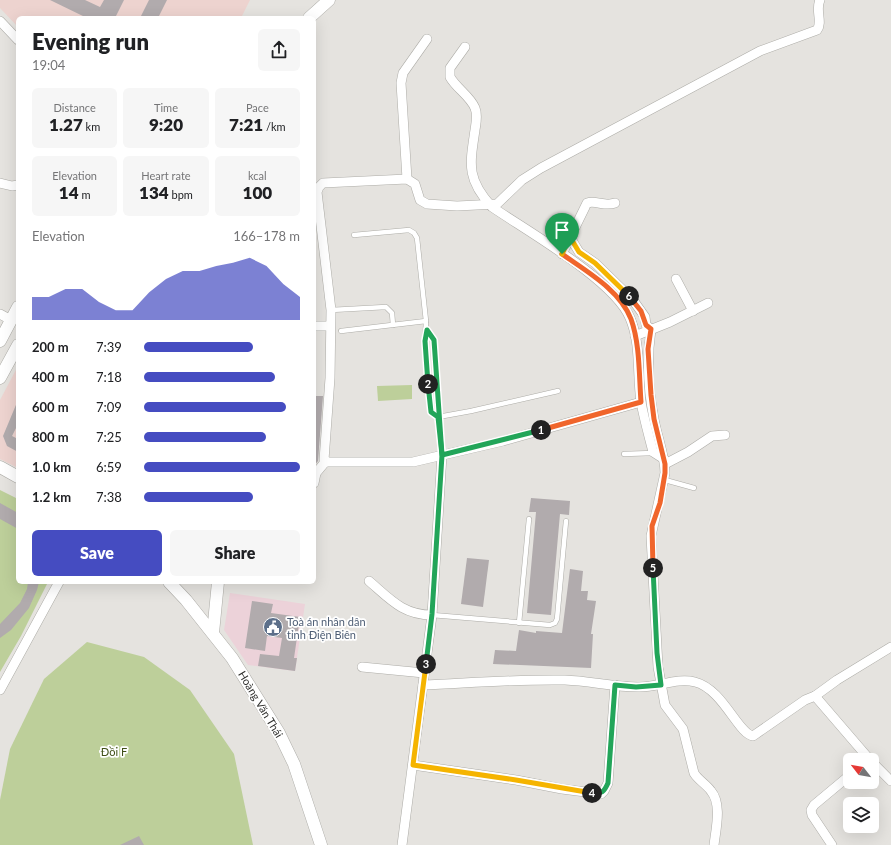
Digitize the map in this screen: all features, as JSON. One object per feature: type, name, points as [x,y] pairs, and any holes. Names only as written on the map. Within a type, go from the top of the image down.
[{"type":"street","points":[[311,16],[329,0]]},
{"type":"street","points":[[316,473],[326,461],[330,326],[330,310],[317,192],[323,183],[407,179],[415,184],[422,203],[457,206],[497,204],[522,180],[541,168],[739,62],[777,44],[817,30],[820,26],[818,1]]},
{"type":"street","points":[[0,21],[16,38]]},
{"type":"street","points":[[407,179],[401,83],[403,73],[427,39]]},
{"type":"street","points":[[465,47],[450,68],[450,77],[475,108],[476,117],[470,164],[474,183],[484,200],[607,287],[616,297],[631,319],[635,336],[641,402],[653,453],[664,461]]},
{"type":"street","points":[[0,183],[12,186],[16,185]]},
{"type":"street","points":[[562,254],[587,203],[592,202],[606,205],[615,203]]},
{"type":"street","points":[[570,237],[579,252],[595,263],[633,300],[644,316],[646,325],[651,329]]},
{"type":"street","points":[[676,279],[693,311]]},
{"type":"street","points":[[635,336],[708,303]]},
{"type":"street","points":[[0,314],[15,322],[0,341]]},
{"type":"street","points":[[316,326],[330,326]]},
{"type":"street","points":[[651,329],[648,349],[652,402],[664,461],[665,480],[651,536],[657,653],[665,705],[683,729],[696,777],[708,786],[717,800],[718,806],[714,845]]},
{"type":"street","points":[[0,378],[16,349]]},
{"type":"street","points":[[326,461],[328,463],[413,462],[504,441],[641,402]]},
{"type":"street","points":[[664,461],[688,452],[712,436],[725,435]]},
{"type":"street","points":[[402,845],[432,614],[442,455]]},
{"type":"street","points":[[0,467],[16,476]]},
{"type":"street","points":[[369,581],[406,611],[420,615],[432,614]]},
{"type":"street","points":[[0,690],[59,584]]},
{"type":"street","name":"Hoàng Văn Thái","points":[[171,584],[213,633],[253,689],[279,733],[294,764],[321,845]]},
{"type":"street","points":[[213,633],[218,584]]},
{"type":"street","points":[[423,685],[564,680],[636,687],[661,685],[682,680],[692,681],[707,687],[726,705],[744,732],[753,736],[805,700],[815,696],[836,680],[891,647]]},
{"type":"street","points":[[362,667],[424,673]]},
{"type":"street","points":[[413,765],[601,794],[608,783],[615,685]]},
{"type":"street","points":[[815,696],[864,753]]},
{"type":"street","points":[[879,769],[891,781]]},
{"type":"street","points":[[832,845],[812,815],[811,810],[814,805],[843,781]]},
{"type":"lane","points":[[354,235],[409,230],[414,233],[417,238],[427,330],[425,341],[431,412],[438,417],[558,391]]},
{"type":"lane","points":[[330,310],[386,307],[392,313],[393,325]]},
{"type":"lane","points":[[341,330],[426,321]]},
{"type":"lane","points":[[427,330],[434,340],[438,417],[442,455]]},
{"type":"lane","points":[[624,454],[653,453]]},
{"type":"lane","points":[[665,480],[694,488]]},
{"type":"lane","points":[[519,623],[529,519]]},
{"type":"lane","points":[[432,614],[519,623],[550,625],[555,623],[557,619],[566,521]]},
{"type":"shaded area","points":[[0,0],[250,0],[242,16],[16,16],[16,25],[0,8]]},
{"type":"shaded area","points":[[16,370],[16,467],[0,459],[0,400]]},
{"type":"shaded area","points":[[230,593],[305,604],[295,671],[248,665],[224,630]]},
{"type":"green space","points":[[412,385],[412,399],[378,401],[377,386]]},
{"type":"green space","points":[[0,490],[16,498],[16,584],[47,584],[21,636],[0,672]]},
{"type":"green space","name":"Đồi F","points":[[87,642],[144,657],[190,690],[234,754],[253,845],[0,845],[0,800],[10,749],[44,679]]},
{"type":"building","points":[[50,0],[85,0],[100,7],[104,0],[124,0],[116,16],[83,16]]},
{"type":"building","points":[[149,0],[167,0],[159,16],[141,16]]},
{"type":"building","points":[[316,396],[323,396],[318,461],[316,464]]},
{"type":"building","points":[[16,405],[16,428],[12,436],[16,438],[16,451],[7,446],[3,436]]},
{"type":"building","points":[[531,498],[570,501],[569,515],[560,514],[551,615],[527,613],[536,512],[529,512]]},
{"type":"building","points":[[0,503],[16,512],[16,528],[0,519]]},
{"type":"building","points":[[467,558],[489,560],[483,607],[461,604]]},
{"type":"building","points":[[570,569],[583,571],[581,591],[588,591],[587,600],[596,601],[591,634],[593,634],[591,668],[493,664],[495,650],[516,651],[519,630],[536,633],[536,631],[562,633]]},
{"type":"building","points":[[28,584],[38,584],[29,608],[11,630],[0,638],[0,624],[20,603],[27,589]]},
{"type":"building","name":"Toà án nhân dân tỉnh Điện Biên","points":[[252,601],[273,604],[271,613],[300,617],[294,658],[297,658],[295,671],[258,666],[260,654],[279,656],[282,638],[267,636],[265,651],[245,648]]},
{"type":"building","points":[[139,836],[144,845],[120,845]]},
{"type":"place","name":"Toà án nhân dân tỉnh Điện Biên","points":[[273,627]]},
{"type":"route","points":[[562,254],[570,237],[579,252],[595,263],[633,300],[644,316],[646,325],[651,329],[648,349],[652,408],[665,464],[665,480],[660,503],[652,526],[651,536],[657,653],[661,685],[636,687],[615,685],[608,783],[601,794],[413,765],[432,614],[442,455],[438,417],[431,412],[429,401],[425,341],[427,330],[434,340],[438,417],[442,455],[504,441],[641,402],[635,336],[631,319],[624,307],[607,287],[562,254]]}]
